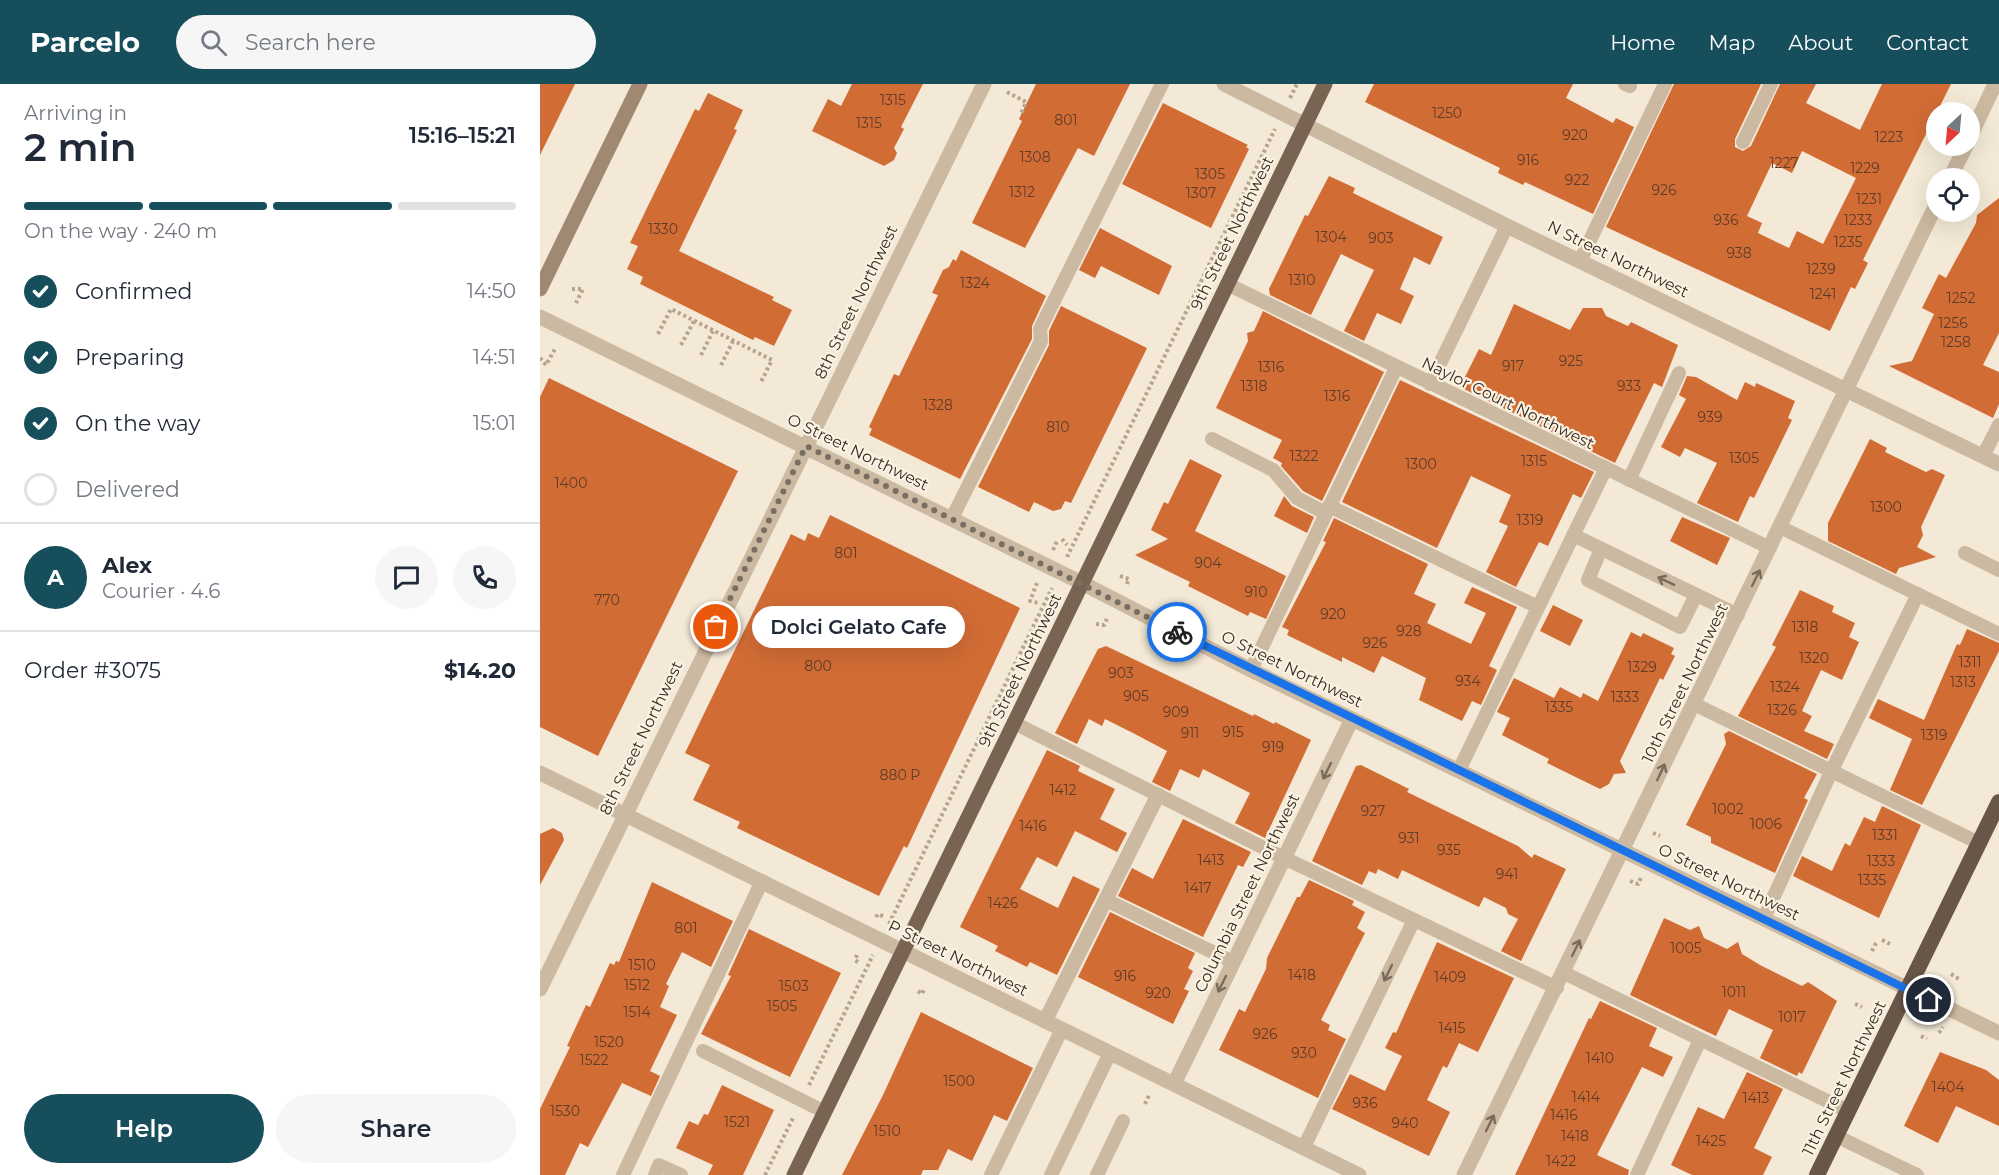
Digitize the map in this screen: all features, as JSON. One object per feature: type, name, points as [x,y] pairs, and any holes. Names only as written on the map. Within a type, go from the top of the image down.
[{"type":"highway","name":"11th Street Northwest","points":[[1817,1175],[1999,802]]},
{"type":"main road","points":[[540,289],[640,84]]},
{"type":"main road","name":"9th Street Northwest","points":[[794,1175],[1325,84]]},
{"type":"street","name":"8th Street Northwest","points":[[540,989],[984,84]]},
{"type":"street","name":"N Street Northwest","points":[[1224,84],[1507,226],[1999,464]]},
{"type":"street","points":[[1980,116],[1995,84]]},
{"type":"street","name":"10th Street Northwest","points":[[1464,1175],[1564,974],[1928,222]]},
{"type":"street","name":"O Street Northwest","points":[[540,317],[952,518],[1251,670],[1999,1033]]},
{"type":"street","name":"Columbia Street Northwest","points":[[1174,1084],[1353,719]]},
{"type":"street","name":"P Street Northwest","points":[[540,773],[1359,1175]]},
{"type":"street","points":[[1046,1021],[1158,795]]},
{"type":"lane","points":[[952,518],[1041,341],[1040,329],[1162,84]]},
{"type":"lane","points":[[1580,261],[1665,84]]},
{"type":"lane","points":[[1743,142],[1771,84]]},
{"type":"lane","points":[[1430,384],[1507,226]]},
{"type":"lane","name":"Naylor Court Northwest","points":[[1227,284],[1770,548]]},
{"type":"lane","name":"Naylor Court Northwest","points":[[1251,670],[1396,368]]},
{"type":"lane","points":[[1629,480],[1679,373]]},
{"type":"lane","points":[[1983,456],[1999,425]]},
{"type":"lane","points":[[1212,439],[1273,470],[1297,498],[1327,509],[1538,608]]},
{"type":"lane","name":"Naylor Court Northwest","points":[[1459,770],[1606,468]]},
{"type":"lane","points":[[1780,527],[1999,634]]},
{"type":"lane","points":[[1573,535],[1738,615]]},
{"type":"lane","points":[[1602,549],[1588,580],[1680,627],[1696,595]]},
{"type":"lane","points":[[1965,553],[1999,570]]},
{"type":"lane","points":[[1764,918],[1831,772],[1918,594]]},
{"type":"lane","points":[[1694,704],[1979,843]]},
{"type":"lane","points":[[1014,723],[1284,858],[1557,988]]},
{"type":"lane","points":[[623,1175],[762,881]]},
{"type":"lane","points":[[1106,900],[1233,962]]},
{"type":"lane","points":[[1304,1147],[1414,920]]},
{"type":"lane","points":[[1564,974],[1848,1110]]},
{"type":"lane","points":[[992,1175],[1062,1029]]},
{"type":"lane","points":[[1637,1175],[1700,1040]]},
{"type":"lane","points":[[704,1052],[825,1112]]},
{"type":"lane","points":[[1051,1175],[1110,1053]]},
{"type":"lane","points":[[1097,1175],[1124,1121]]},
{"type":"lane","points":[[1836,1136],[1917,1175]]},
{"type":"lane","points":[[655,1175],[659,1165],[681,1175]]},
{"type":"path","points":[[891,920],[1297,84]]},
{"type":"path","points":[[1007,92],[1026,102],[1022,114]]},
{"type":"path","points":[[572,289],[583,289],[576,303]]},
{"type":"path","points":[[658,334],[671,309],[772,360],[760,384]]},
{"type":"path","points":[[681,345],[693,321]]},
{"type":"path","points":[[701,355],[713,330]]},
{"type":"path","points":[[721,365],[733,341]]},
{"type":"path","points":[[540,358],[546,365],[555,349]]},
{"type":"path","points":[[1053,551],[1060,540],[1067,545]]},
{"type":"path","points":[[1120,576],[1129,579],[1125,586]]},
{"type":"path","points":[[1037,583],[1030,601],[1038,603]]},
{"type":"path","points":[[1096,624],[1104,625],[1107,619]]},
{"type":"path","points":[[1653,833],[1660,836]]},
{"type":"path","points":[[1630,881],[1638,884]]},
{"type":"path","points":[[1882,940],[1892,945]]},
{"type":"path","points":[[1872,951],[1876,943]]},
{"type":"path","points":[[857,955],[855,960],[860,964]]},
{"type":"path","points":[[765,1175],[867,968]]},
{"type":"path","points":[[1951,974],[1959,978]]},
{"type":"path","points":[[918,991],[922,994],[924,989]]},
{"type":"path","points":[[1855,1004],[1863,1007]]},
{"type":"path","points":[[1940,1033],[1943,1027]]},
{"type":"path","points":[[1921,1036],[1927,1039]]},
{"type":"path","points":[[1145,1104],[1149,1095]]},
{"type":"building","points":[[540,84],[575,84],[540,155]]},
{"type":"building","points":[[852,84],[923,84],[901,127],[904,129],[894,148],[897,153],[894,160],[884,166],[812,131],[828,99],[841,106]]},
{"type":"building","points":[[1036,84],[1130,84],[1094,156],[1078,148],[1025,248],[972,223],[1022,121],[1019,119]]},
{"type":"building","points":[[1374,84],[1573,84],[1566,98],[1613,123],[1616,118],[1634,127],[1593,214],[1525,182],[1523,185],[1498,173],[1500,168],[1365,102]]},
{"type":"building","points":[[1674,84],[1761,84],[1735,139],[1735,147],[1743,151],[1751,146],[1780,84],[1816,84],[1806,103],[1860,130],[1882,84],[1951,84],[1942,102],[1926,102],[1926,134],[1863,260],[1868,263],[1855,289],[1851,287],[1830,331],[1606,227]],"holes":[[[1802,151],[1856,178],[1823,244],[1797,231],[1789,248],[1758,233],[1762,223],[1747,216],[1772,163],[1792,173]]]},
{"type":"building","points":[[708,93],[743,110],[734,129],[737,130],[679,251],[774,297],[772,300],[792,310],[774,346],[755,337],[753,340],[640,284],[643,277],[627,269],[638,246],[630,243],[695,109],[699,111]]},
{"type":"building","points":[[1163,103],[1248,145],[1246,147],[1249,149],[1211,228],[1122,184]]},
{"type":"building","points":[[1329,176],[1355,188],[1353,193],[1443,237],[1430,265],[1414,257],[1400,289],[1414,296],[1401,324],[1377,313],[1364,341],[1344,331],[1374,270],[1341,254],[1311,315],[1270,295],[1269,289],[1305,215],[1308,216]]},
{"type":"building","points":[[1999,198],[1999,333],[1983,365],[1999,372],[1999,404],[1993,418],[1889,366],[1912,361],[1934,314],[1922,308],[1939,274],[1946,278],[1976,222],[1980,222],[1980,213]]},
{"type":"building","points":[[1100,228],[1172,266],[1159,295],[1101,266],[1095,278],[1079,270]]},
{"type":"building","points":[[961,250],[1046,296],[1032,326],[1032,339],[960,479],[869,435],[872,429],[869,427],[894,374],[899,376],[938,295],[932,293],[943,270],[949,267],[953,259],[956,261]]},
{"type":"building","points":[[1514,304],[1570,330],[1583,308],[1602,308],[1606,316],[1628,326],[1631,322],[1678,345],[1662,387],[1654,383],[1615,463],[1460,387],[1479,349],[1491,355]]},
{"type":"building","points":[[1061,306],[1147,348],[1071,503],[1065,501],[1061,509],[1053,511],[1034,502],[1029,512],[978,487],[1049,345],[1049,331]]},
{"type":"building","points":[[1263,311],[1384,372],[1322,501],[1303,491],[1281,466],[1282,463],[1273,458],[1282,440],[1216,408],[1248,341],[1247,333],[1254,331]]},
{"type":"building","points":[[1687,376],[1696,377],[1737,400],[1745,382],[1755,387],[1756,383],[1795,401],[1788,418],[1792,420],[1754,498],[1750,496],[1738,522],[1697,503],[1717,463],[1685,448],[1680,457],[1661,447],[1686,399],[1679,395]]},
{"type":"building","points":[[549,378],[738,471],[598,756],[540,727],[540,397]]},
{"type":"building","points":[[1400,380],[1594,472],[1581,498],[1573,494],[1548,546],[1539,542],[1516,587],[1486,572],[1508,526],[1499,522],[1511,495],[1471,476],[1437,548],[1342,502]]},
{"type":"building","points":[[1870,439],[1887,448],[1885,452],[1926,472],[1932,469],[1945,475],[1921,527],[1923,535],[1917,547],[1936,557],[1899,568],[1896,574],[1828,541],[1828,523]]},
{"type":"building","points":[[1190,459],[1222,475],[1195,531],[1286,576],[1266,619],[1250,612],[1248,616],[1188,586],[1190,582],[1135,555],[1168,539],[1151,530],[1164,502],[1168,504]]},
{"type":"building","points":[[1284,496],[1292,506],[1314,517],[1307,533],[1274,516]]},
{"type":"building","points":[[830,515],[1020,608],[907,848],[904,846],[879,896],[737,828],[740,822],[693,800],[710,765],[685,753],[791,534],[805,541],[808,533],[819,538]]},
{"type":"building","points":[[1682,517],[1730,538],[1717,565],[1670,541]]},
{"type":"building","points":[[1334,518],[1428,564],[1414,594],[1436,604],[1427,623],[1471,644],[1486,613],[1464,603],[1472,587],[1517,607],[1489,666],[1497,670],[1481,705],[1472,701],[1462,721],[1419,700],[1426,678],[1382,656],[1374,673],[1342,657],[1342,662],[1287,635],[1289,630],[1282,627],[1326,542],[1323,541]]},
{"type":"building","points":[[1800,590],[1834,606],[1832,612],[1855,623],[1849,637],[1859,642],[1842,680],[1821,670],[1802,711],[1812,716],[1804,731],[1834,744],[1827,759],[1738,716],[1776,647],[1772,645]]},
{"type":"building","points":[[1553,605],[1583,620],[1570,646],[1540,631]]},
{"type":"building","points":[[1967,629],[1999,643],[1999,651],[1922,805],[1890,790],[1912,739],[1869,718],[1878,699],[1924,720],[1957,644],[1960,645]]},
{"type":"building","points":[[1631,632],[1641,637],[1643,633],[1674,648],[1671,654],[1675,656],[1663,680],[1660,678],[1620,761],[1626,773],[1614,774],[1609,784],[1600,789],[1547,763],[1549,759],[1502,735],[1510,718],[1497,712],[1514,678],[1554,698],[1560,687],[1581,698],[1583,693],[1598,701]]},
{"type":"building","points":[[1106,646],[1253,716],[1254,714],[1274,724],[1275,722],[1311,740],[1265,838],[1235,823],[1250,793],[1203,769],[1199,778],[1180,769],[1170,791],[1152,782],[1167,751],[1105,719],[1102,726],[1089,719],[1077,744],[1055,733],[1098,649]]},
{"type":"building","points":[[1729,731],[1817,774],[1804,798],[1808,800],[1775,873],[1711,843],[1711,837],[1686,825],[1726,744],[1724,734]]},
{"type":"building","points":[[1047,750],[1080,766],[1078,771],[1115,789],[1100,819],[1127,833],[1117,852],[1075,831],[1057,867],[1037,857],[1020,889],[1058,908],[1073,876],[1100,889],[1057,975],[1030,962],[1027,967],[995,951],[998,946],[960,927]]},
{"type":"building","points":[[1361,765],[1409,789],[1407,792],[1518,846],[1532,858],[1534,854],[1566,869],[1521,961],[1501,951],[1518,919],[1508,914],[1506,908],[1484,897],[1479,907],[1402,870],[1398,879],[1378,869],[1376,874],[1369,871],[1362,885],[1312,861],[1356,766]]},
{"type":"building","points":[[1882,806],[1921,825],[1879,918],[1793,876],[1802,856],[1832,871],[1845,843],[1850,846],[1864,817],[1875,822]]},
{"type":"building","points":[[1183,819],[1251,852],[1243,867],[1238,865],[1203,937],[1118,896],[1132,868],[1153,879]]},
{"type":"building","points":[[553,828],[562,833],[564,840],[540,885],[540,834]]},
{"type":"building","points":[[1309,880],[1354,901],[1352,905],[1365,912],[1357,928],[1365,933],[1321,1020],[1330,1025],[1328,1030],[1346,1039],[1318,1098],[1219,1050],[1239,1009],[1245,1012],[1266,969],[1267,958],[1297,897],[1300,897]]},
{"type":"building","points":[[652,882],[733,921],[711,967],[682,952],[666,984],[669,986],[660,1007],[677,1015],[650,1071],[660,1076],[651,1096],[622,1083],[588,1147],[580,1143],[565,1175],[540,1175],[540,1109],[570,1047],[567,1046],[586,1005],[590,1007],[610,963],[614,965],[616,961],[619,962]]},
{"type":"building","points":[[1110,912],[1195,953],[1188,968],[1193,971],[1184,989],[1189,991],[1173,1024],[1078,977]]},
{"type":"building","points":[[1664,918],[1690,930],[1699,926],[1704,938],[1727,949],[1738,942],[1742,954],[1760,965],[1802,986],[1808,982],[1837,1001],[1802,1074],[1799,1072],[1797,1076],[1760,1058],[1773,1030],[1729,1009],[1716,1036],[1630,995]]},
{"type":"building","points":[[749,929],[841,973],[790,1077],[701,1034],[731,976],[728,975]]},
{"type":"building","points":[[1437,942],[1514,978],[1478,1052],[1459,1043],[1447,1068],[1443,1066],[1427,1100],[1450,1112],[1429,1156],[1332,1109],[1350,1074],[1385,1091],[1402,1056],[1385,1048],[1393,1032],[1396,1033]]},
{"type":"building","points":[[1600,1001],[1657,1028],[1649,1046],[1673,1057],[1663,1077],[1642,1067],[1597,1155],[1629,1170],[1628,1175],[1515,1175],[1589,1018],[1591,1019]]},
{"type":"building","points":[[921,1012],[1033,1068],[1007,1121],[994,1115],[972,1161],[948,1149],[938,1170],[923,1170],[921,1175],[842,1175],[883,1095]]},
{"type":"building","points":[[1940,1052],[1986,1070],[1999,1080],[1999,1126],[1956,1106],[1938,1143],[1904,1126]]},
{"type":"building","points":[[1747,1072],[1783,1089],[1754,1148],[1772,1157],[1763,1175],[1692,1175],[1671,1165],[1698,1107],[1724,1119]]},
{"type":"building","points":[[722,1085],[774,1110],[743,1175],[708,1175],[713,1165],[676,1148],[689,1121],[698,1125],[704,1114],[708,1115]]},
{"type":"way so far","points":[[716,627],[806,446],[1177,632]]},
{"type":"place","name":"Dolci Gelato Cafe","points":[[716,627]]},
{"type":"route","points":[[1177,632],[1929,1000]]}]
